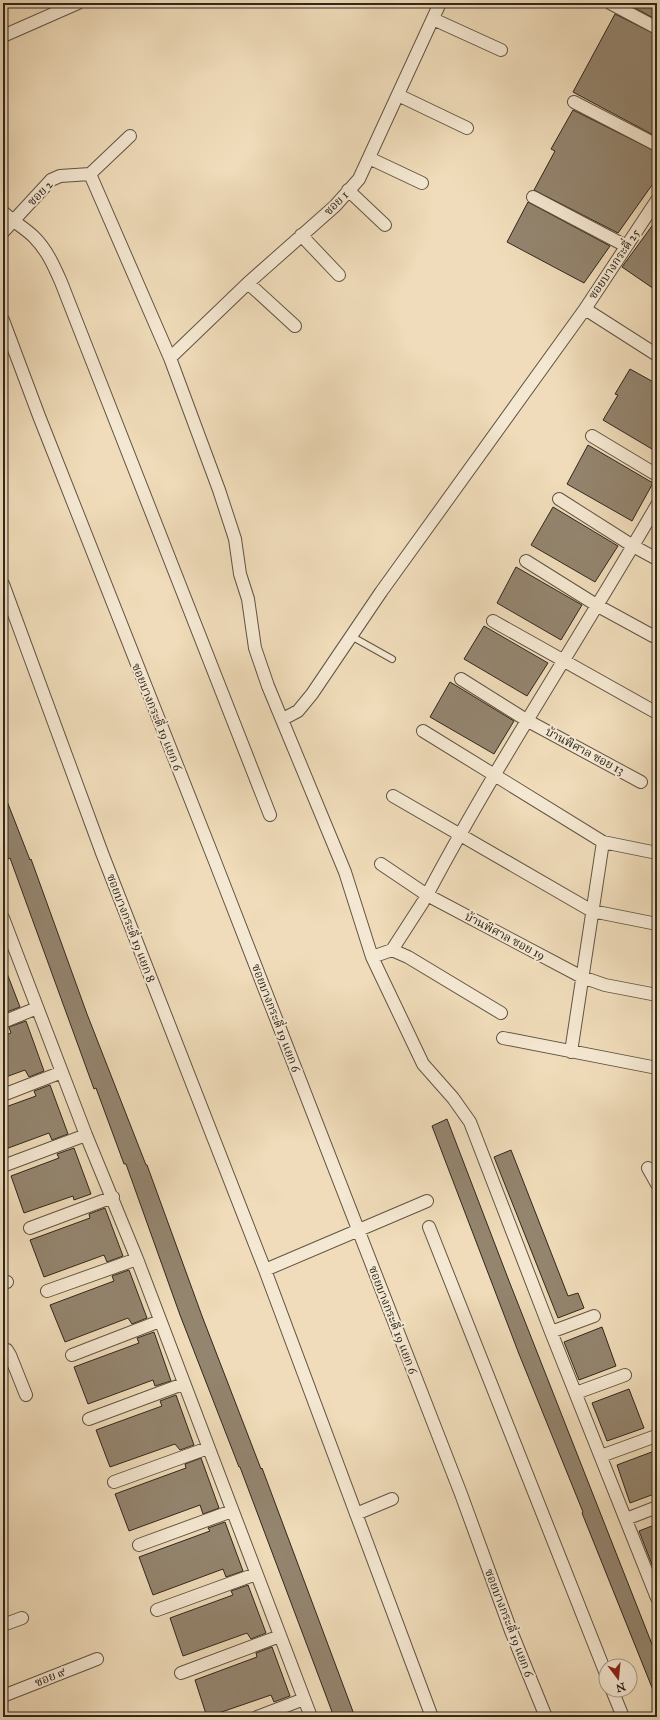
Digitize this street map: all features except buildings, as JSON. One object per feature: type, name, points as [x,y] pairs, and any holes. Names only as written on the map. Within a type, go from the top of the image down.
[{"type":"street","points":[[3,36],[78,3]]},
{"type":"street","name":"ซอย 1","points":[[170,358],[248,283],[335,206],[359,179],[440,3]]},
{"type":"street","points":[[610,3],[657,28]]},
{"type":"street","points":[[433,19],[501,50]]},
{"type":"street","points":[[398,94],[467,128]]},
{"type":"street","points":[[574,102],[657,145]]},
{"type":"street","points":[[130,136],[90,174],[170,358],[236,539],[240,574],[248,598],[255,648],[268,686],[283,719],[314,800],[345,872],[372,957],[423,1064],[453,1098],[470,1122],[551,1332],[626,1519],[654,1580],[657,1598]]},
{"type":"street","points":[[369,158],[422,183]]},
{"type":"street","name":"ซอย 2","points":[[3,232],[51,180],[60,176],[90,174]]},
{"type":"street","points":[[348,190],[385,225]]},
{"type":"street","points":[[533,197],[626,246]]},
{"type":"street","name":"ซอยบางกระดี่ 25","points":[[283,719],[298,711],[312,694],[475,460],[585,308],[657,200]]},
{"type":"street","points":[[3,212],[12,221],[33,236],[44,250],[61,282],[270,815]]},
{"type":"street","points":[[301,235],[339,275]]},
{"type":"street","points":[[248,283],[294,326]]},
{"type":"street","points":[[585,308],[657,355]]},
{"type":"street","name":"ซอยบางกระดี่ 19 แยก 6","points":[[3,320],[38,416],[214,859],[546,1717]]},
{"type":"street","points":[[592,436],[657,475]]},
{"type":"street","points":[[559,499],[633,546],[657,559]]},
{"type":"street","points":[[372,957],[392,950],[425,898],[459,834],[598,606],[657,505]]},
{"type":"street","points":[[526,561],[598,606],[653,636]]},
{"type":"street","name":"ซอยบางกระดี่ 19 แยก 8","points":[[3,584],[102,853],[264,1270]]},
{"type":"street","points":[[493,621],[655,708]]},
{"type":"street","name":"บ้านพิศาล ซอย 13","points":[[461,679],[528,721],[642,782]]},
{"type":"street","points":[[423,731],[603,842],[657,853]]},
{"type":"street","points":[[393,796],[592,911],[657,924]]},
{"type":"street","points":[[571,1052],[603,842]]},
{"type":"street","name":"บ้านพิศาล ซอย 19","points":[[381,864],[425,898],[582,977],[604,985],[657,995]]},
{"type":"street","points":[[3,918],[8,948],[37,1008],[86,1135],[113,1197],[311,1717]]},
{"type":"street","points":[[392,950],[408,957],[501,1013]]},
{"type":"street","points":[[3,1022],[37,1008]]},
{"type":"street","points":[[503,1038],[657,1068]]},
{"type":"street","points":[[3,1095],[62,1072]]},
{"type":"street","points":[[3,1166],[86,1135]]},
{"type":"street","points":[[648,1168],[657,1184]]},
{"type":"street","points":[[30,1228],[113,1197]]},
{"type":"street","points":[[428,1201],[264,1270],[432,1717]]},
{"type":"street","points":[[429,1227],[600,1658]]},
{"type":"street","points":[[47,1291],[137,1260]]},
{"type":"street","points":[[551,1332],[594,1316]]},
{"type":"street","points":[[72,1355],[160,1321]]},
{"type":"street","points":[[3,1350],[9,1352],[26,1395]]},
{"type":"street","points":[[576,1393],[625,1375]]},
{"type":"street","points":[[89,1420],[183,1384]]},
{"type":"street","points":[[601,1456],[656,1436]]},
{"type":"street","points":[[114,1482],[208,1448]]},
{"type":"street","points":[[356,1514],[392,1499]]},
{"type":"street","points":[[626,1519],[657,1507]]},
{"type":"street","points":[[139,1545],[232,1511]]},
{"type":"street","points":[[156,1610],[256,1574]]},
{"type":"street","points":[[3,1625],[22,1618]]},
{"type":"street","points":[[181,1673],[280,1636]]},
{"type":"street","name":"ซอย ๙","points":[[3,1696],[97,1659]]},
{"type":"street","points":[[615,1698],[623,1717]]},
{"type":"street","points":[[257,1717],[304,1699]]},
{"type":"lane","points":[[351,636],[392,659]]}]
